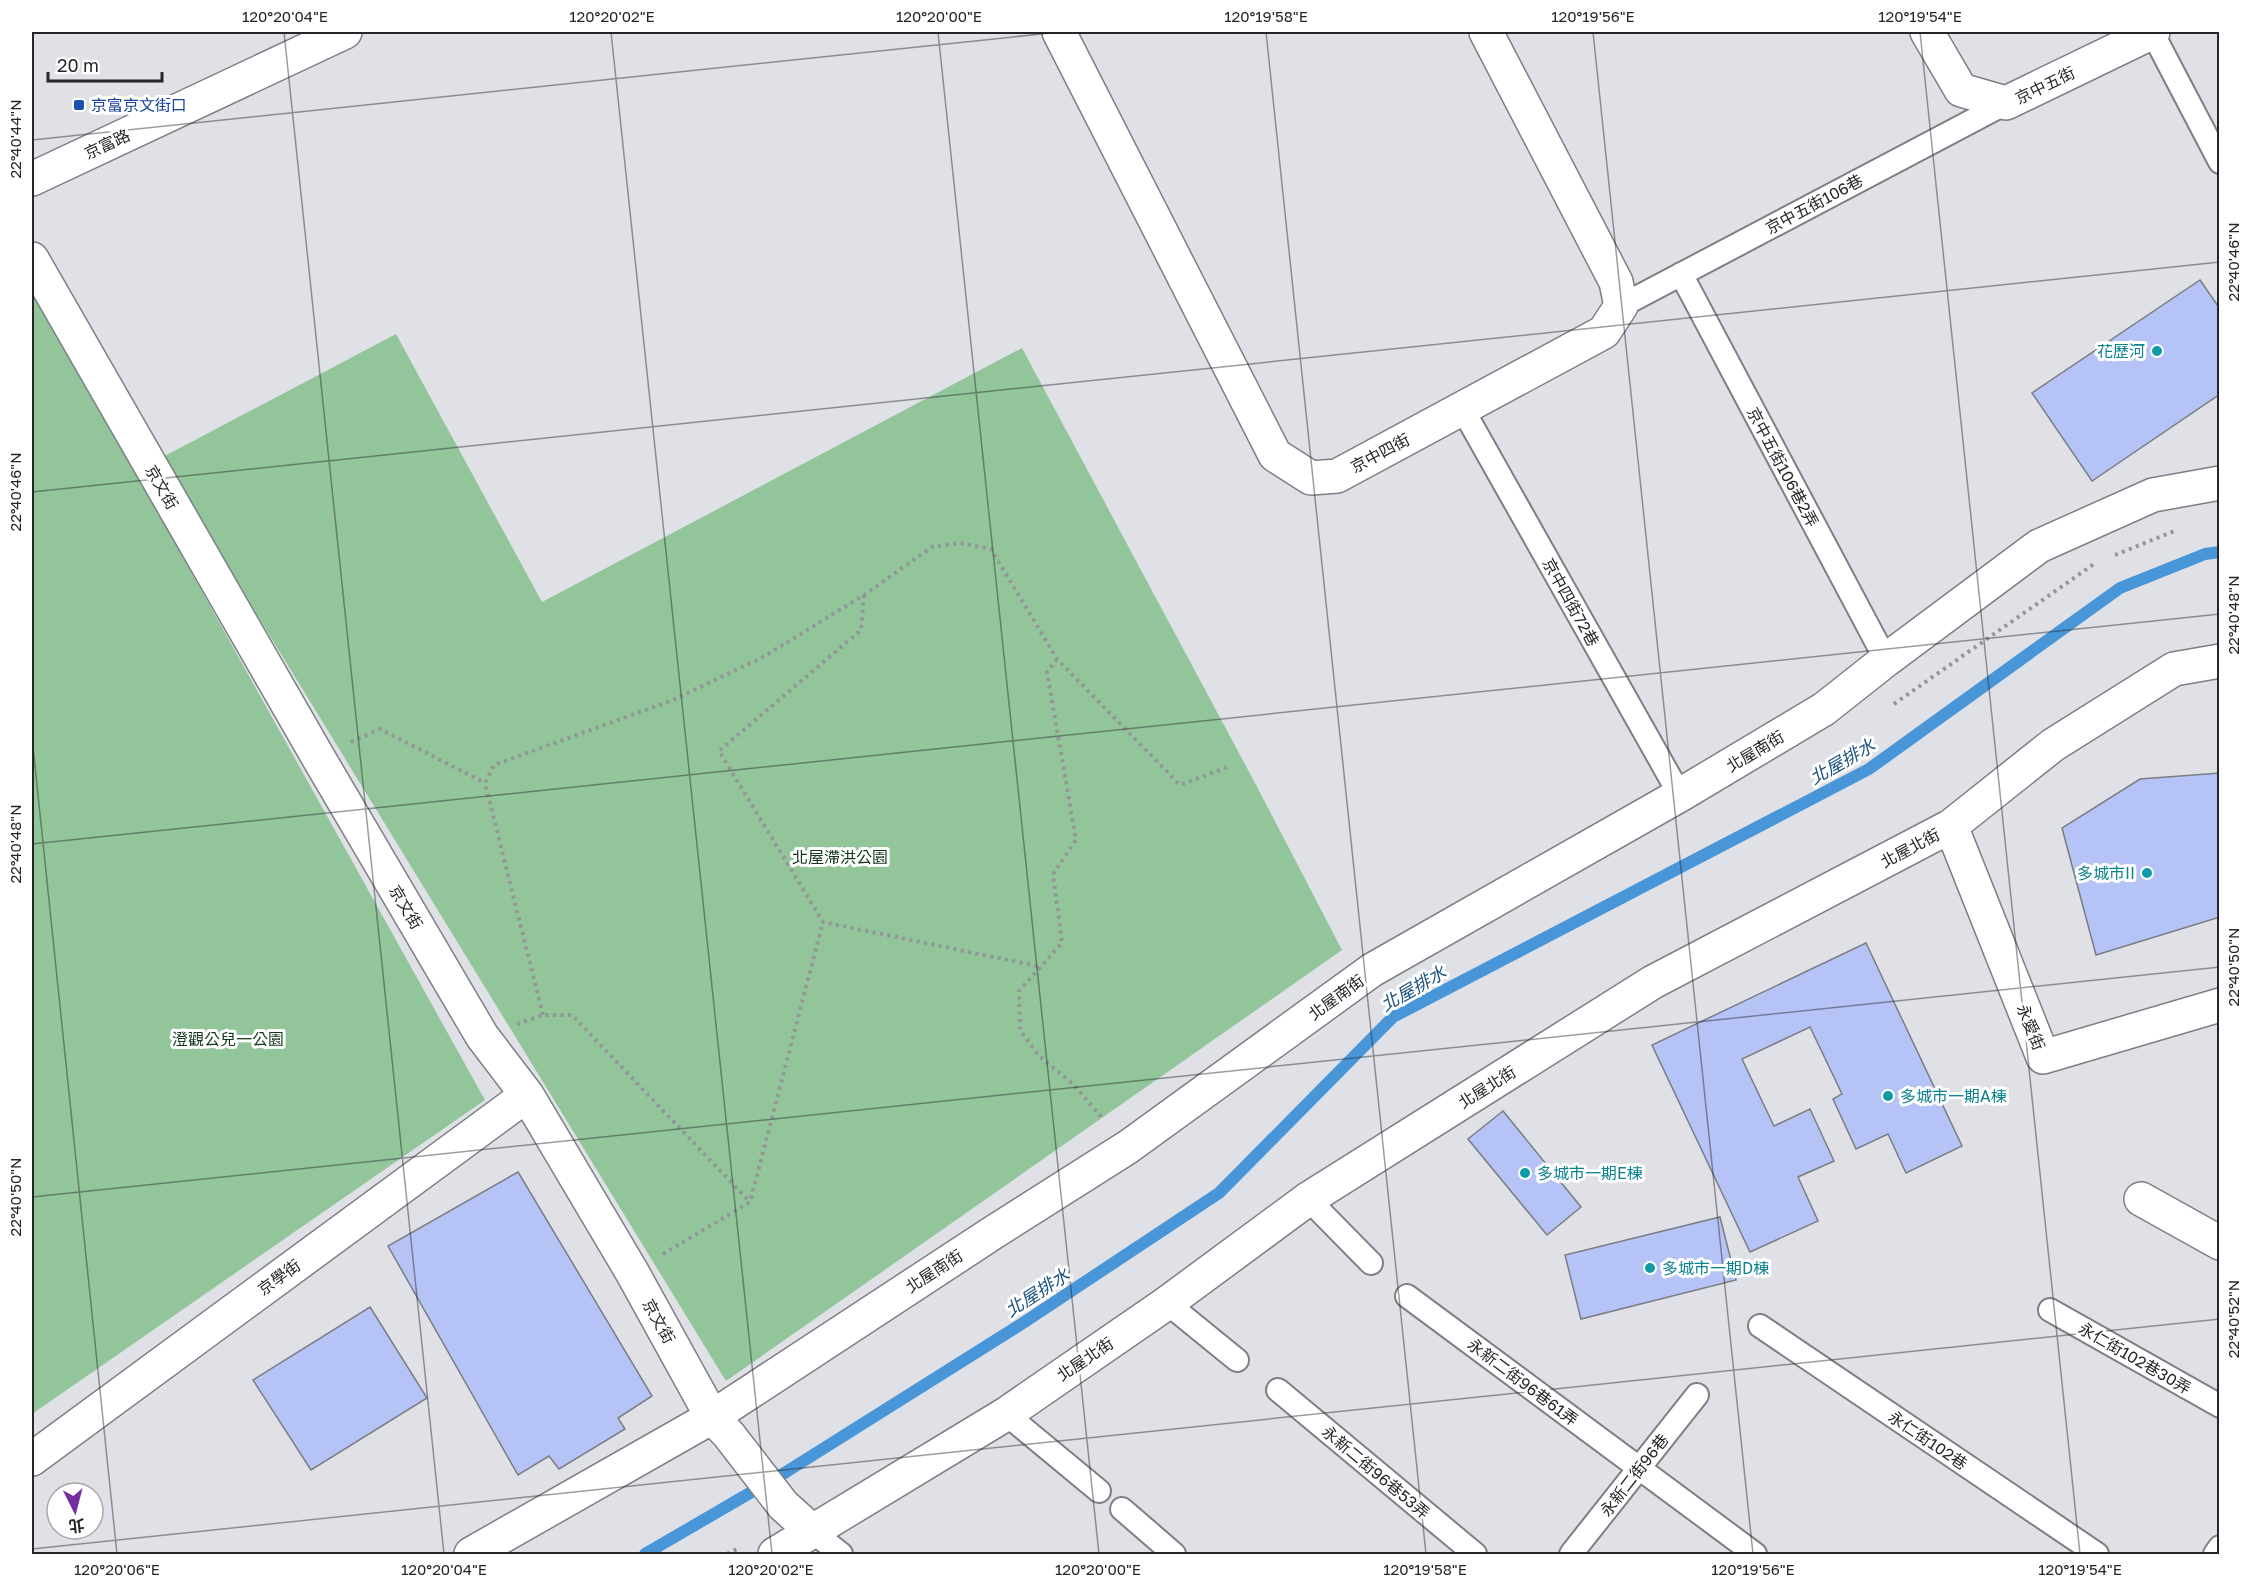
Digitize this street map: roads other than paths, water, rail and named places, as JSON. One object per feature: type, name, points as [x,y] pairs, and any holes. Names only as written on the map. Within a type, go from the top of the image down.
[{"type":"street","name":"京富路","points":[[32,179],[345,32]]},
{"type":"street","name":"京中四街","points":[[1059,32],[1275,455],[1311,478],[1337,476],[1604,332],[1621,306]]},
{"type":"street","points":[[1486,32],[1616,282],[1621,306]]},
{"type":"street","name":"京中五街","points":[[1927,32],[1961,90],[2006,103],[2153,32]]},
{"type":"street","name":"京文街","points":[[32,259],[318,757],[482,1036],[527,1095],[721,1426],[783,1505],[813,1532]]},
{"type":"street","name":"北屋南街","points":[[471,1554],[721,1426],[994,1232],[1128,1147],[1372,970],[1680,795],[1824,709],[2039,546],[2153,495],[2220,483]]},
{"type":"street","name":"北屋北街","points":[[775,1554],[1006,1414],[1167,1303],[1308,1199],[1653,982],[1951,826],[2053,745],[2174,669],[2220,661]]},
{"type":"street","name":"永愛街","points":[[1951,826],[2043,1057],[2220,1005]]},
{"type":"street","name":"京學街","points":[[32,1459],[527,1095]]},
{"type":"street","points":[[2140,1199],[2220,1243]]},
{"type":"lane","points":[[2153,32],[2220,162]]},
{"type":"lane","name":"京中五街106巷","points":[[1621,306],[2006,103]]},
{"type":"lane","name":"京中五街106巷2弄","points":[[1681,274],[1886,660]]},
{"type":"lane","name":"京中四街72巷","points":[[1462,408],[1680,795]]},
{"type":"lane","points":[[1308,1199],[1371,1263]]},
{"type":"lane","name":"永新二街96巷61弄","points":[[1407,1296],[1755,1554]]},
{"type":"lane","points":[[1167,1303],[1237,1360]]},
{"type":"lane","name":"永仁街102巷30弄","points":[[2050,1310],[2220,1406]]},
{"type":"lane","name":"永仁街102巷","points":[[1760,1326],[2097,1554]]},
{"type":"lane","name":"永新二街96巷53弄","points":[[1278,1390],[1475,1554]]},
{"type":"lane","name":"永新二街96巷","points":[[1571,1554],[1697,1395]]},
{"type":"lane","points":[[1006,1414],[1099,1491]]},
{"type":"lane","points":[[1122,1509],[1174,1554]]},
{"type":"lane","points":[[813,1532],[841,1554]]},
{"type":"lane","points":[[2215,1554],[2220,1547]]},
{"type":"waterway","name":"北屋排水","points":[[645,1554],[786,1472],[1023,1323],[1219,1193],[1393,1017],[1869,769],[2120,588],[2205,554],[2220,552]]},
{"type":"place","name":"京富京文街口","points":[[79,105]]},
{"type":"place","name":"花歷河","points":[[2157,351]]},
{"type":"place","name":"多城市II","points":[[2147,873]]},
{"type":"place","name":"多城市一期A棟","points":[[1888,1096]]},
{"type":"place","name":"多城市一期E棟","points":[[1525,1173]]},
{"type":"place","name":"多城市一期D棟","points":[[1650,1268]]},
{"type":"park label","name":"北屋滯洪公園","points":[[840,857]]},
{"type":"park label","name":"澄觀公兒一公園","points":[[228,1039]]}]
